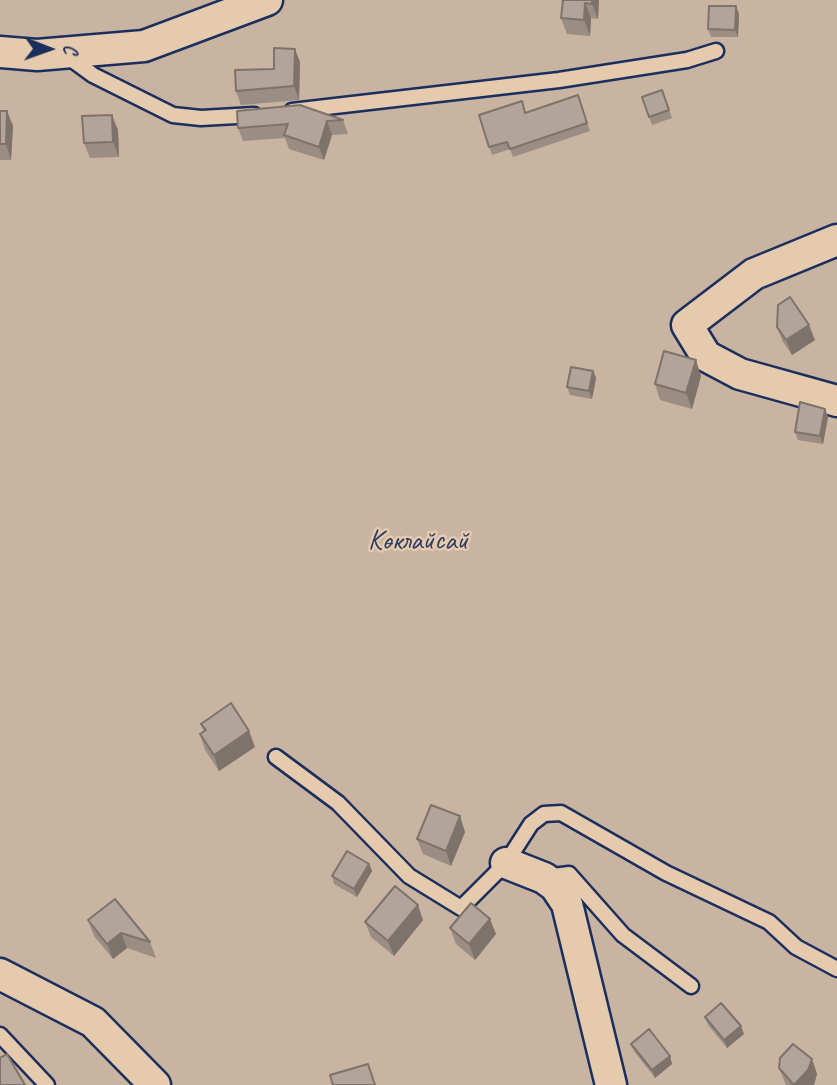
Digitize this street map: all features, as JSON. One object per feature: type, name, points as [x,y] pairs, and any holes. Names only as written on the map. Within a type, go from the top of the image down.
[{"type":"street","points":[[0,52],[37,55],[144,46],[267,0]]},
{"type":"street","points":[[837,240],[754,274],[687,325],[706,356],[740,374],[837,401]]},
{"type":"street","points":[[506,863],[544,878],[555,886],[568,904],[611,1085]]},
{"type":"street","points":[[0,974],[93,1022],[155,1085]]},
{"type":"lane","points":[[63,53],[93,75],[173,115],[201,118],[271,114],[559,80],[687,60],[716,51]]},
{"type":"lane","points":[[276,757],[338,803],[409,876],[461,908],[506,863],[531,824],[544,814],[561,813],[666,873],[769,922],[796,947],[837,969]]},
{"type":"lane","points":[[544,878],[569,874],[623,935],[691,986]]},
{"type":"lane","points":[[0,1035],[47,1085]]},
{"type":"green space","name":"Көклайсай","points":[[0,0],[837,0],[837,1085],[0,1085]]},
{"type":"building","points":[[563,0],[592,0],[592,4],[585,3],[584,20],[561,18]]},
{"type":"building","points":[[709,6],[736,6],[735,30],[708,29]]},
{"type":"building","points":[[274,48],[295,49],[294,86],[236,91],[235,70],[274,69]]},
{"type":"building","points":[[662,90],[669,110],[649,117],[642,97]]},
{"type":"building","points":[[578,95],[587,123],[510,149],[507,142],[489,147],[479,115],[522,101],[525,113]]},
{"type":"building","points":[[300,105],[343,120],[327,121],[319,147],[284,135],[288,124],[238,128],[237,111]]},
{"type":"building","points":[[0,111],[7,111],[6,144],[0,144]]},
{"type":"building","points":[[112,115],[113,142],[84,143],[82,116]]},
{"type":"building","points":[[790,297],[809,325],[786,340],[777,327],[778,305]]},
{"type":"building","points":[[664,351],[696,360],[686,393],[655,384]]},
{"type":"building","points":[[571,367],[593,371],[589,391],[567,387]]},
{"type":"building","points":[[800,402],[825,409],[820,436],[795,432]]},
{"type":"building","points":[[231,703],[249,731],[214,755],[200,734],[206,730],[201,724]]},
{"type":"building","points":[[431,805],[460,816],[446,851],[417,839]]},
{"type":"building","points":[[347,851],[369,864],[354,889],[332,876]]},
{"type":"building","points":[[395,886],[418,905],[388,941],[365,922]]},
{"type":"building","points":[[115,899],[150,942],[121,933],[107,944],[88,920]]},
{"type":"building","points":[[471,903],[490,919],[469,944],[450,928]]},
{"type":"building","points":[[721,1003],[741,1026],[724,1040],[705,1017]]},
{"type":"building","points":[[649,1029],[670,1056],[652,1070],[631,1044]]},
{"type":"building","points":[[793,1044],[812,1059],[808,1070],[794,1085],[779,1068],[780,1058]]},
{"type":"building","points":[[7,1054],[25,1085],[0,1085],[0,1058]]},
{"type":"building","points":[[368,1064],[375,1085],[333,1085],[330,1075]]}]
